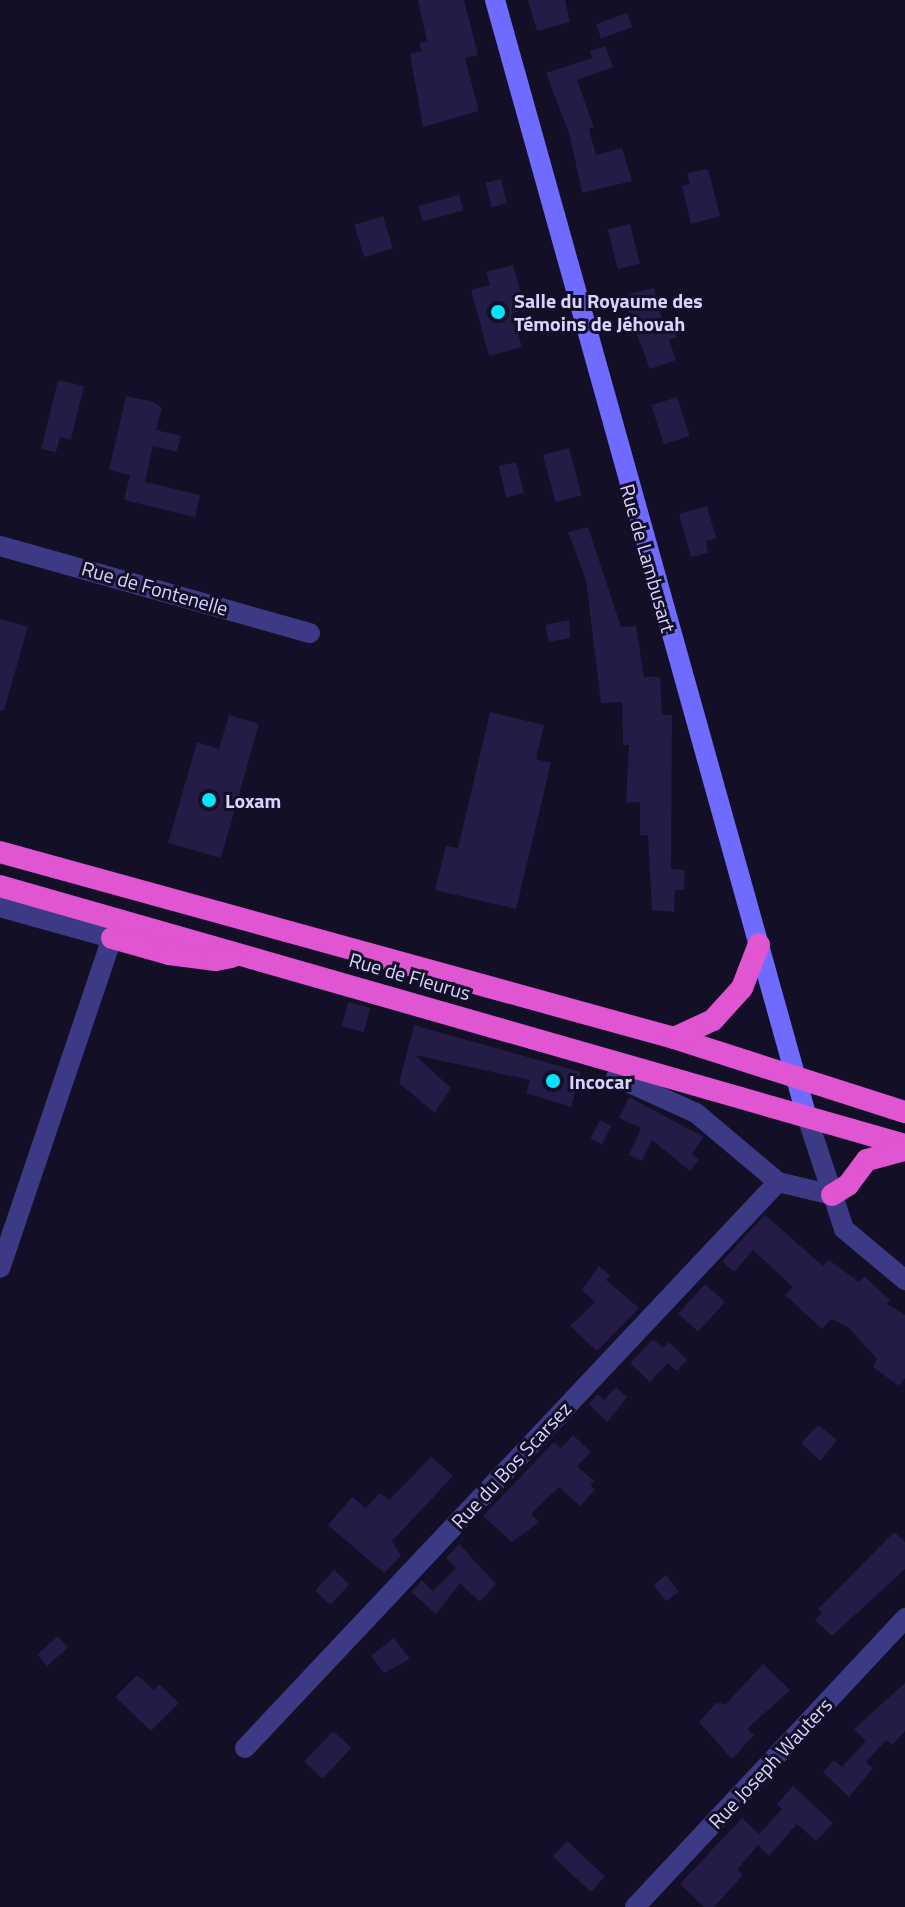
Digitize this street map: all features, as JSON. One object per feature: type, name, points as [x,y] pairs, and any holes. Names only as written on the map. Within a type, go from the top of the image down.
[{"type":"highway","name":"Rue de Fleurus","points":[[0,852],[674,1038],[905,1112]]},
{"type":"highway","name":"Rue de Fleurus","points":[[0,886],[806,1114],[905,1148]]},
{"type":"highway","points":[[112,938],[216,960],[244,954]]},
{"type":"highway","points":[[674,1038],[713,1020],[742,988],[759,944]]},
{"type":"highway","points":[[832,1195],[848,1185],[867,1160],[905,1148]]},
{"type":"main road","name":"Rue de Lambusart","points":[[495,0],[806,1114]]},
{"type":"street","name":"Rue de Fontenelle","points":[[0,546],[310,633]]},
{"type":"street","points":[[0,907],[112,938],[0,1268]]},
{"type":"street","points":[[616,1077],[696,1113],[778,1182],[832,1195]]},
{"type":"street","points":[[806,1114],[844,1229],[905,1280]]},
{"type":"street","name":"Rue du Bos Scarsez","points":[[245,1748],[778,1182]]},
{"type":"street","name":"Rue Joseph Wauters","points":[[635,1907],[905,1618]]},
{"type":"building","points":[[418,0],[464,0],[478,55],[465,58],[479,111],[423,127],[410,54],[422,51],[419,43],[427,41]]},
{"type":"building","points":[[528,0],[565,0],[570,22],[537,31]]},
{"type":"building","points":[[627,13],[632,27],[601,38],[596,24]]},
{"type":"building","points":[[605,46],[613,67],[577,80],[594,127],[589,129],[596,155],[622,148],[632,181],[582,193],[570,136],[546,73],[592,58],[590,51]]},
{"type":"building","points":[[708,169],[720,216],[691,224],[682,186],[690,184],[687,173]]},
{"type":"building","points":[[501,179],[507,203],[492,207],[485,183]]},
{"type":"building","points":[[459,195],[463,210],[423,221],[418,206]]},
{"type":"building","points":[[383,216],[393,249],[364,257],[354,225]]},
{"type":"building","points":[[630,224],[640,264],[618,269],[608,230]]},
{"type":"building","name":"Salle du Royaume des Témoins de Jéhovah","points":[[513,265],[526,310],[512,313],[522,347],[489,356],[471,290],[490,285],[486,272]]},
{"type":"building","points":[[654,288],[664,327],[672,323],[677,337],[669,340],[676,360],[650,369],[622,296]]},
{"type":"building","points":[[58,380],[84,386],[71,440],[60,437],[56,452],[41,449]]},
{"type":"building","points":[[126,396],[154,402],[162,408],[156,430],[181,436],[177,452],[153,446],[145,482],[200,495],[195,517],[124,500],[130,475],[109,470]]},
{"type":"building","points":[[677,397],[690,436],[664,444],[651,405]]},
{"type":"building","points":[[569,448],[582,495],[556,502],[543,455]]},
{"type":"building","points":[[516,462],[524,493],[506,497],[499,466]]},
{"type":"building","points":[[707,506],[716,538],[706,541],[708,553],[691,557],[679,514]]},
{"type":"building","points":[[588,527],[621,627],[636,626],[644,677],[660,677],[662,715],[672,715],[671,869],[685,870],[684,890],[675,890],[674,912],[652,910],[648,835],[640,835],[640,802],[626,803],[629,745],[623,745],[622,702],[601,703],[586,580],[568,532]]},
{"type":"building","points":[[0,619],[28,627],[4,710],[0,710]]},
{"type":"building","points":[[569,620],[570,638],[549,642],[545,625]]},
{"type":"building","points":[[490,712],[544,725],[536,759],[551,763],[516,909],[435,890],[446,846],[458,848]]},
{"type":"building","name":"Loxam","points":[[229,715],[259,724],[221,858],[168,843],[197,742],[219,749]]},
{"type":"building","points":[[348,1002],[370,1008],[364,1032],[342,1026]]},
{"type":"building","points":[[414,1025],[581,1072],[571,1107],[526,1093],[530,1080],[415,1055],[451,1088],[435,1113],[399,1083]]},
{"type":"building","points":[[629,1097],[704,1137],[692,1154],[699,1159],[690,1171],[652,1140],[642,1161],[629,1155],[641,1128],[619,1118]]},
{"type":"building","points":[[600,1120],[612,1126],[602,1145],[590,1139]]},
{"type":"building","points":[[765,1215],[823,1266],[829,1260],[859,1282],[864,1276],[890,1300],[887,1304],[905,1315],[905,1378],[899,1386],[873,1367],[877,1359],[848,1327],[831,1319],[822,1329],[785,1295],[793,1287],[753,1250],[734,1272],[722,1261]]},
{"type":"building","points":[[599,1266],[610,1275],[606,1280],[639,1308],[597,1351],[570,1326],[595,1302],[582,1290]]},
{"type":"building","points":[[705,1284],[725,1302],[698,1332],[678,1314]]},
{"type":"building","points":[[653,1339],[663,1348],[669,1342],[687,1360],[677,1371],[668,1363],[650,1382],[630,1363]]},
{"type":"building","points":[[616,1387],[627,1397],[607,1422],[589,1404],[598,1394],[604,1400]]},
{"type":"building","points":[[818,1425],[837,1440],[820,1461],[801,1443]]},
{"type":"building","points":[[573,1435],[591,1452],[577,1466],[594,1481],[590,1485],[595,1490],[580,1506],[559,1487],[531,1514],[539,1522],[512,1542],[483,1516],[554,1442],[561,1448]]},
{"type":"building","points":[[431,1457],[453,1476],[392,1541],[401,1556],[384,1573],[328,1525],[352,1497],[366,1508],[380,1493],[389,1500]]},
{"type":"building","points":[[894,1532],[905,1542],[905,1569],[832,1636],[815,1620],[822,1613],[818,1609]]},
{"type":"building","points":[[459,1544],[496,1584],[480,1602],[460,1583],[436,1614],[411,1592],[422,1580],[433,1591],[456,1568],[446,1558]]},
{"type":"building","points":[[334,1570],[349,1584],[330,1605],[315,1590]]},
{"type":"building","points":[[666,1575],[679,1592],[666,1601],[653,1585]]},
{"type":"building","points":[[58,1636],[68,1647],[47,1666],[37,1655]]},
{"type":"building","points":[[394,1638],[410,1659],[384,1673],[371,1656]]},
{"type":"building","points":[[763,1664],[790,1690],[747,1729],[754,1735],[732,1759],[699,1722],[716,1703],[726,1704]]},
{"type":"building","points":[[137,1675],[154,1690],[159,1684],[179,1703],[151,1731],[115,1697]]},
{"type":"building","points":[[905,1683],[905,1731],[892,1745],[886,1740],[866,1762],[873,1768],[849,1797],[823,1772],[834,1760],[842,1767],[866,1741],[854,1729]]},
{"type":"building","points":[[333,1731],[351,1748],[323,1779],[304,1762]]},
{"type":"building","points":[[793,1786],[833,1823],[816,1841],[797,1824],[769,1856],[758,1845],[737,1870],[743,1875],[714,1907],[704,1907],[680,1884],[742,1818],[759,1834],[782,1809],[777,1804]]},
{"type":"building","points":[[567,1841],[605,1876],[591,1892],[553,1856]]},
{"type":"place","name":"Salle du Royaume des Témoins de Jéhovah","points":[[498,312]]},
{"type":"place","name":"Loxam","points":[[209,800]]},
{"type":"place","name":"Incocar","points":[[553,1081]]}]
